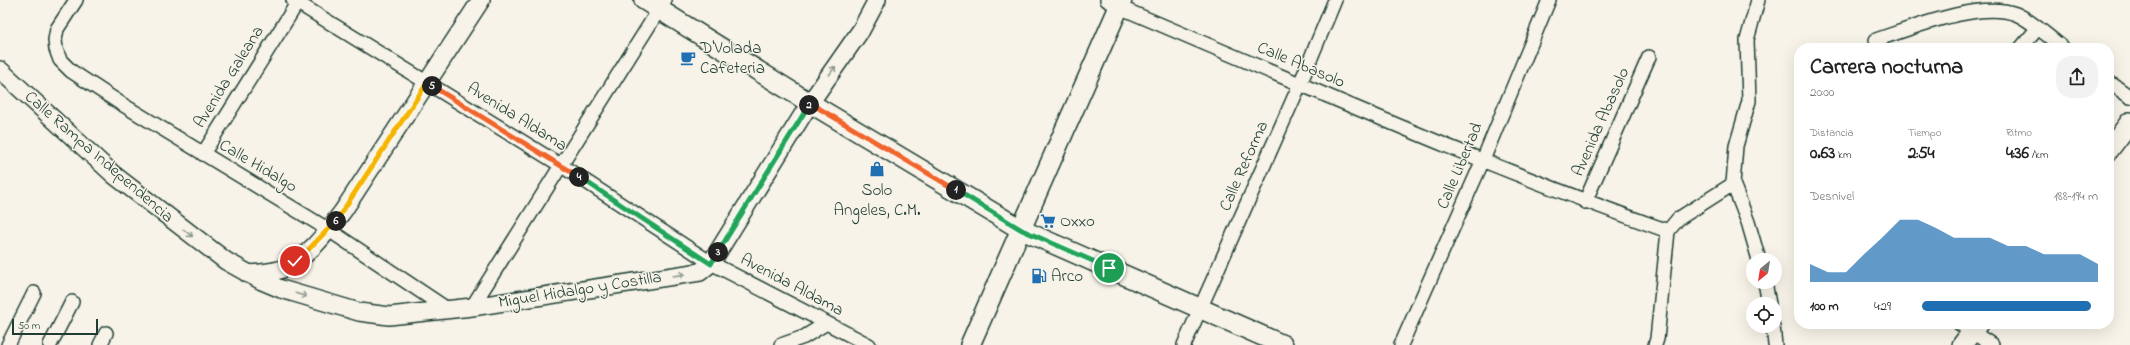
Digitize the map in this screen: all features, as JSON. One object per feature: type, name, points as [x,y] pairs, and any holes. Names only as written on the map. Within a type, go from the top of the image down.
[{"type":"main road","points":[[970,345],[1022,230],[1116,2]]},
{"type":"main road","points":[[656,3],[810,103],[1022,230],[1283,345]]},
{"type":"main road","points":[[2114,143],[2130,122]]},
{"type":"street","name":"Calle Hidalgo","points":[[76,0],[57,29],[56,49],[60,60],[71,71],[202,154],[329,230],[447,310]]},
{"type":"street","points":[[248,274],[269,272],[282,268],[307,251],[329,230],[343,211],[481,0]]},
{"type":"street","points":[[711,264],[810,103],[861,30],[877,0]]},
{"type":"street","name":"Calle Reforma","points":[[1184,345],[1300,84],[1334,0]]},
{"type":"street","name":"Calle Libertad","points":[[1401,345],[1483,160],[1549,0]]},
{"type":"street","points":[[1757,253],[1748,222],[1733,184],[1736,146],[1750,101],[1747,40],[1758,0]]},
{"type":"street","name":"Avenida Aldama","points":[[297,1],[562,166],[711,264],[825,324],[869,345]]},
{"type":"street","name":"Avenida Galeana","points":[[202,154],[297,1]]},
{"type":"street","name":"Calle Abasolo","points":[[1116,2],[1300,84],[1483,160]]},
{"type":"street","points":[[472,307],[562,166],[656,3]]},
{"type":"street","points":[[1876,40],[1941,19],[1986,10],[2017,14],[2056,43]]},
{"type":"street","points":[[2025,43],[2037,29]]},
{"type":"street","name":"Avenida Abasolo","points":[[1585,202],[1650,57]]},
{"type":"street","name":"Calle Rampa Independencia","points":[[0,70],[114,175],[206,248],[248,274],[280,289],[370,315],[388,316],[447,310]]},
{"type":"street","points":[[2114,86],[2130,97]]},
{"type":"street","name":"Avenida Abasolo","points":[[1483,160],[1585,202],[1668,231]]},
{"type":"street","points":[[1655,345],[1657,339],[1668,231],[1678,219],[1733,184]]},
{"type":"street","name":"Miguel Hidalgo y Costilla","points":[[447,310],[700,272],[711,264]]},
{"type":"street","points":[[8,345],[34,293]]},
{"type":"street","points":[[50,345],[72,302]]},
{"type":"street","points":[[781,345],[804,336],[825,324]]},
{"type":"street","points":[[1968,331],[1992,345]]},
{"type":"street","points":[[100,345],[106,333]]},
{"type":"street","points":[[1774,333],[1775,345]]},
{"type":"place","name":"D'Volada Cafeteria","points":[[688,58]]},
{"type":"place","name":"Solo Angeles, C.M.","points":[[877,169]]},
{"type":"place","name":"Oxxo","points":[[1048,221]]},
{"type":"place","name":"Arco","points":[[1039,276]]},
{"type":"route","points":[[295,261],[329,230],[427,83],[562,166],[711,264],[810,103],[1022,230],[1109,268]]}]
